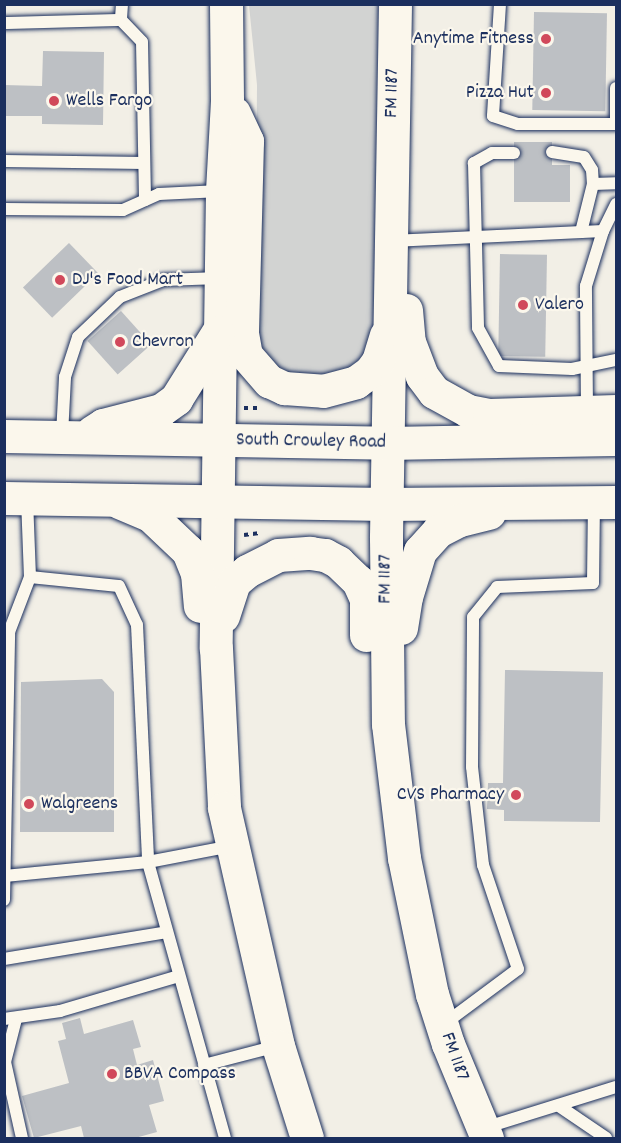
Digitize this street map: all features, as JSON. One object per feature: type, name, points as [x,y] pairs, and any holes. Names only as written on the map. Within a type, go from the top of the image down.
[{"type":"main road","points":[[226,4],[227,101],[222,191],[216,648],[224,808],[278,1046],[307,1138]]},
{"type":"main road","name":"FM 1187","points":[[395,4],[399,240],[390,314],[386,504],[386,658],[394,787],[404,858],[432,994],[445,1034],[486,1133]]},
{"type":"main road","points":[[412,4],[399,240],[405,321],[409,342],[422,376],[434,392],[468,411],[597,425]]},
{"type":"main road","points":[[227,101],[248,141],[242,333],[246,355],[256,369],[269,381],[303,391],[340,389],[370,372],[378,361],[390,314]]},
{"type":"main road","points":[[72,438],[103,425],[161,410],[176,399],[220,328]]},
{"type":"main road","name":"South Crowley Road","points":[[4,436],[387,443],[597,425]]},
{"type":"main road","points":[[16,498],[386,504],[605,502]]},
{"type":"main road","points":[[109,498],[150,515],[188,551],[197,573],[209,785],[224,808]]},
{"type":"main road","points":[[386,658],[400,639],[406,597],[420,550],[438,531],[460,520],[521,503]]},
{"type":"main road","points":[[216,648],[234,582],[262,562],[292,553],[325,555],[349,570],[358,581],[366,599],[373,780],[388,884],[424,1018],[445,1034]]},
{"type":"lane","points":[[122,4],[121,20],[142,42],[145,200]]},
{"type":"lane","points":[[500,4],[493,116],[518,124],[616,124],[616,88]]},
{"type":"lane","points":[[4,23],[121,20]]},
{"type":"lane","points":[[552,152],[584,157],[592,170],[593,184],[581,232]]},
{"type":"lane","points":[[514,153],[492,153],[474,163],[477,328],[499,366],[572,369],[585,364],[616,360]]},
{"type":"lane","points":[[4,161],[144,163]]},
{"type":"lane","points":[[593,184],[616,183]]},
{"type":"lane","points":[[4,209],[123,210],[159,194],[222,191]]},
{"type":"lane","points":[[597,425],[585,364],[586,286],[603,231],[616,204]]},
{"type":"lane","points":[[399,240],[603,231]]},
{"type":"lane","points":[[72,438],[64,377],[78,337],[120,297],[162,280],[221,278]]},
{"type":"lane","points":[[4,900],[9,632],[30,577],[16,498]]},
{"type":"lane","points":[[445,1034],[518,969],[483,865],[472,767],[473,617],[497,587],[593,583],[605,502]]},
{"type":"lane","points":[[30,577],[119,586],[137,625],[148,862],[225,1138]]},
{"type":"lane","points":[[5,876],[148,862],[234,846]]},
{"type":"lane","points":[[4,959],[167,932]]},
{"type":"lane","points":[[22,1138],[5,1062],[10,1019],[60,1011],[179,976]]},
{"type":"lane","points":[[204,1065],[278,1046]]},
{"type":"lane","points":[[486,1133],[616,1087]]},
{"type":"lane","points":[[560,1106],[606,1138]]},
{"type":"shaded area","points":[[249,5],[381,5],[373,346],[366,361],[338,377],[282,374],[255,344],[257,85]]},
{"type":"building","points":[[534,12],[607,13],[605,111],[532,110]]},
{"type":"building","name":"Wells Fargo","points":[[43,51],[104,52],[103,125],[42,124],[42,116],[4,116],[4,85],[42,86]]},
{"type":"building","points":[[514,142],[552,142],[552,165],[570,165],[570,202],[514,202]]},
{"type":"building","name":"DJ's Food Mart","points":[[69,243],[98,273],[52,318],[23,287]]},
{"type":"building","name":"Valero","points":[[500,254],[547,255],[545,357],[498,356]]},
{"type":"building","name":"Chevron","points":[[121,311],[151,344],[118,375],[88,341]]},
{"type":"building","name":"CVS Pharmacy","points":[[505,670],[603,672],[600,822],[504,821],[504,810],[487,809],[488,783],[503,783]]},
{"type":"building","name":"Walgreens","points":[[102,679],[114,692],[114,832],[20,832],[21,682]]},
{"type":"building","name":"BBVA Compass","points":[[80,1018],[84,1034],[133,1020],[141,1047],[133,1049],[137,1065],[153,1060],[164,1101],[149,1105],[157,1132],[135,1138],[84,1138],[81,1126],[34,1138],[22,1096],[69,1083],[58,1041],[66,1039],[62,1023]]},
{"type":"place","name":"Anytime Fitness","points":[[546,39]]},
{"type":"place","name":"Pizza Hut","points":[[546,93]]},
{"type":"place","name":"Wells Fargo","points":[[54,101]]},
{"type":"place","name":"DJ's Food Mart","points":[[60,280]]},
{"type":"place","name":"Valero","points":[[523,305]]},
{"type":"place","name":"Chevron","points":[[120,342]]},
{"type":"place","name":"CVS Pharmacy","points":[[516,795]]},
{"type":"place","name":"Walgreens","points":[[29,804]]},
{"type":"place","name":"BBVA Compass","points":[[112,1074]]}]
